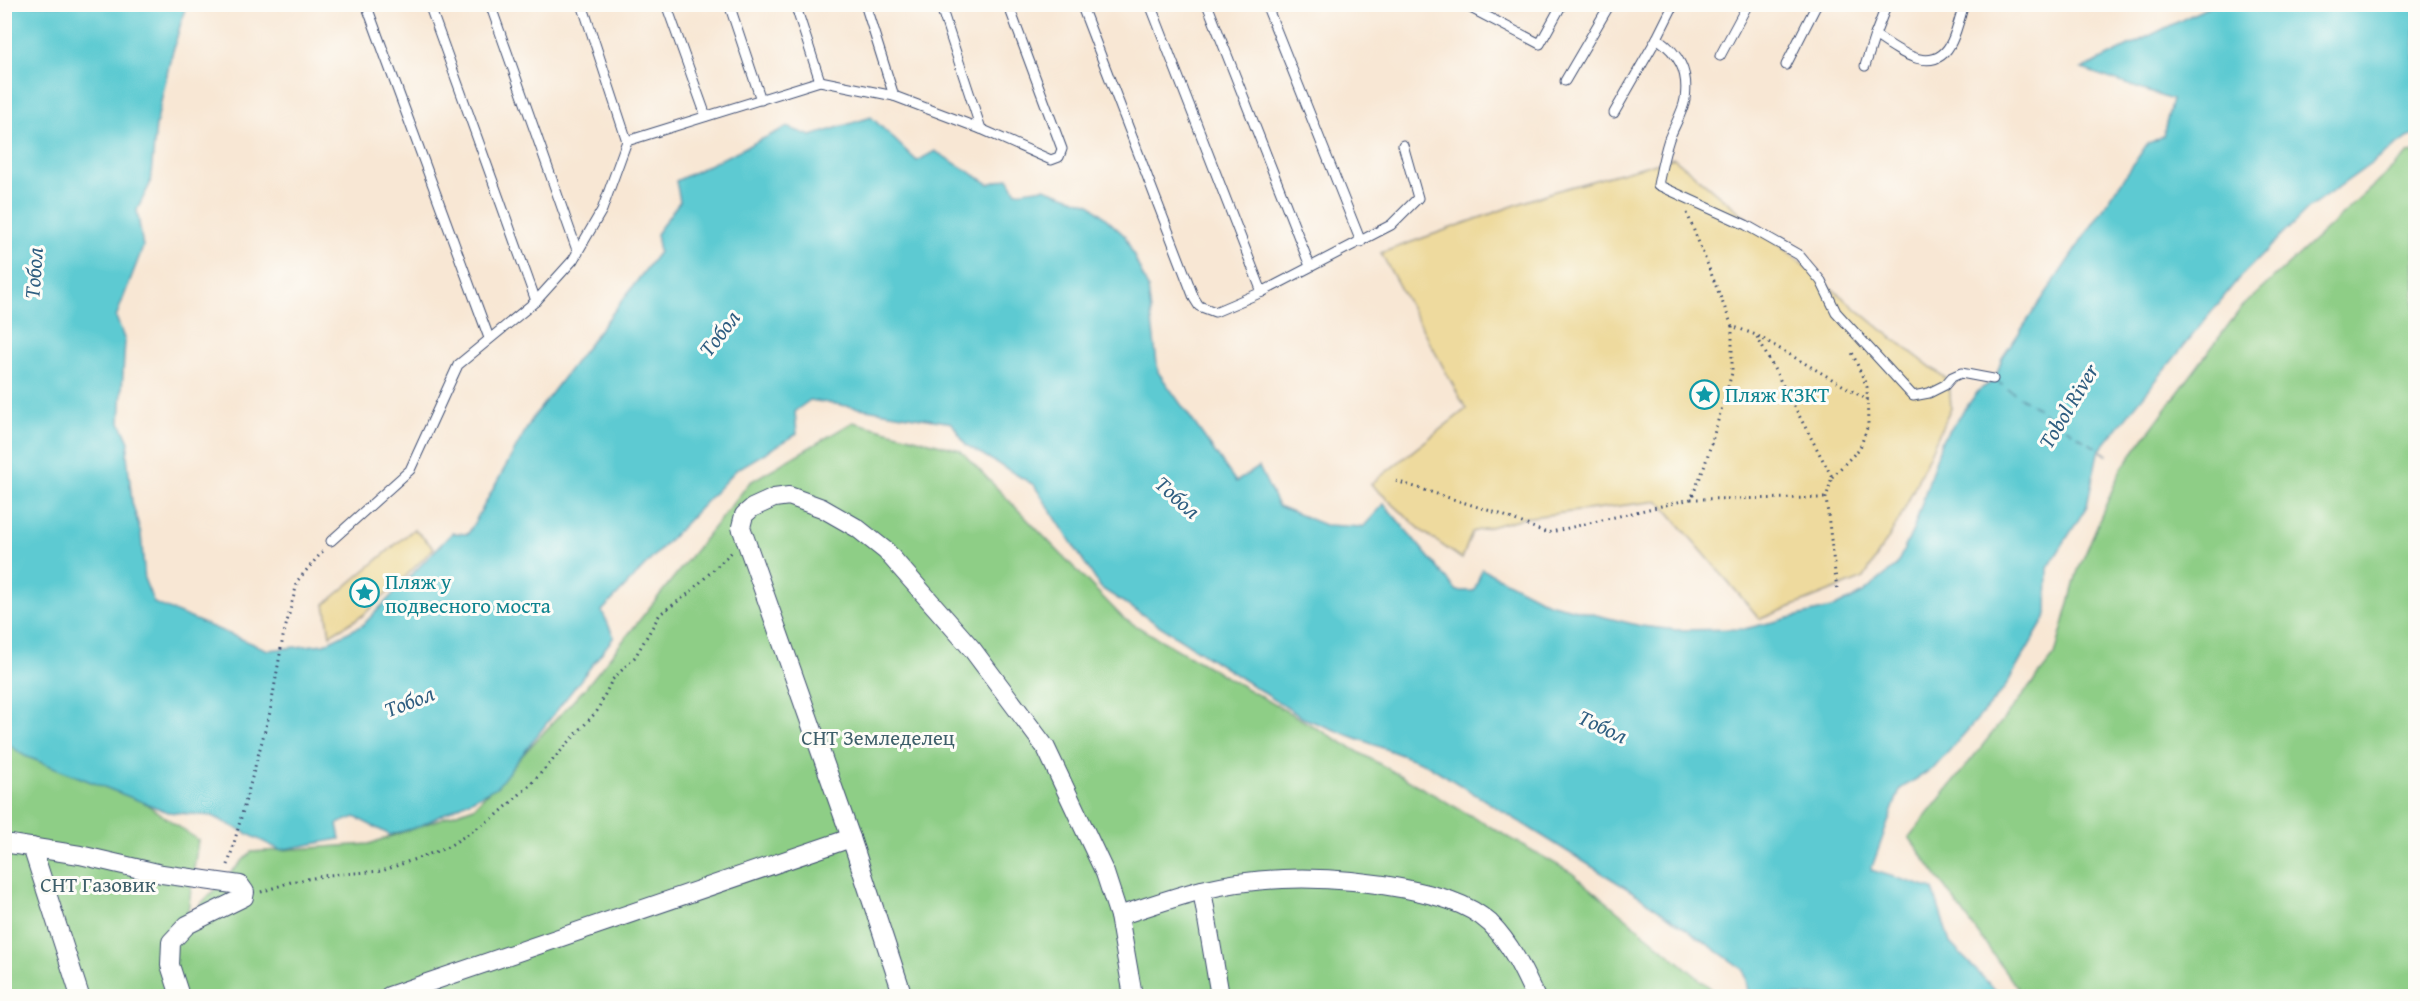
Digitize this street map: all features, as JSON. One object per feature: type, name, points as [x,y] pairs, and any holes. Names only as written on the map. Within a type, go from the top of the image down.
[{"type":"street","points":[[903,996],[851,838],[741,526],[744,515],[761,504],[789,496],[822,508],[857,528],[886,551],[972,649],[1046,748],[1105,873],[1119,916],[1133,996]]},
{"type":"street","points":[[389,996],[851,838]]},
{"type":"street","points":[[4,843],[80,855],[162,874],[240,885],[245,892],[244,897],[187,925],[171,942],[170,965],[180,996]]},
{"type":"street","points":[[32,847],[80,996]]},
{"type":"street","points":[[1119,916],[1202,890],[1289,879],[1338,879],[1448,898],[1489,922],[1515,954],[1535,996]]},
{"type":"street","points":[[1202,890],[1220,996]]},
{"type":"lane","points":[[366,4],[489,338]]},
{"type":"lane","points":[[429,4],[536,301]]},
{"type":"lane","points":[[490,4],[578,253]]},
{"type":"lane","points":[[331,541],[410,470],[458,365],[536,301],[578,253],[602,210],[627,141],[582,4]]},
{"type":"lane","points":[[666,4],[706,116]]},
{"type":"lane","points":[[729,4],[760,100]]},
{"type":"lane","points":[[795,4],[820,81]]},
{"type":"lane","points":[[865,4],[894,96]]},
{"type":"lane","points":[[940,4],[981,129]]},
{"type":"lane","points":[[627,141],[820,81],[894,96],[981,129],[1051,160],[1059,157],[1062,149],[1008,4]]},
{"type":"lane","points":[[1081,4],[1199,306],[1215,312],[1262,292],[1391,225],[1418,198],[1403,145]]},
{"type":"lane","points":[[1150,4],[1262,292]]},
{"type":"lane","points":[[1207,4],[1310,266]]},
{"type":"lane","points":[[1266,4],[1361,242]]},
{"type":"lane","points":[[1463,4],[1539,44],[1562,4]]},
{"type":"lane","points":[[1565,81],[1610,4]]},
{"type":"lane","points":[[1614,113],[1674,4]]},
{"type":"lane","points":[[1720,56],[1748,4]]},
{"type":"lane","points":[[1786,65],[1817,4]]},
{"type":"lane","points":[[1865,66],[1887,4]]},
{"type":"lane","points":[[1875,35],[1904,54],[1925,61],[1940,56],[1951,44],[1964,4]]},
{"type":"lane","points":[[1657,38],[1672,49],[1680,61],[1685,99],[1669,140],[1658,185],[1746,225],[1799,255],[1821,281],[1836,312],[1912,396],[1929,393],[1946,385],[1952,377],[1961,373],[1993,379]]},
{"type":"path","points":[[1681,197],[1732,326],[1732,373],[1704,468],[1691,499]]},
{"type":"path","points":[[1732,326],[1756,335],[1868,400]]},
{"type":"path","points":[[1756,335],[1832,477]]},
{"type":"path","points":[[1837,589],[1826,498],[1832,477],[1860,448],[1868,425],[1867,387],[1848,342]]},
{"type":"path","points":[[1396,482],[1500,514],[1547,533],[1691,499],[1826,498]]},
{"type":"path","points":[[244,897],[291,882],[329,875],[382,871],[446,848],[496,816],[531,784],[597,711],[612,680],[635,657],[660,614],[688,594],[746,538]]},
{"type":"path","points":[[222,881],[239,830],[270,712],[283,637],[298,580],[331,541]]},
{"type":"green space","points":[[2415,152],[2415,996],[2023,996],[1909,837],[2055,655],[2077,573],[2121,469],[2241,308],[2408,154]]},
{"type":"green space","name":"СНТ Земледелец","points":[[853,422],[960,450],[1124,619],[1572,873],[1720,996],[5,996],[4,705],[198,840],[187,918],[251,852],[369,844],[474,807],[586,687],[750,482]]},
{"type":"sand","name":"Пляж КЗКТ","points":[[1674,158],[1882,330],[1949,381],[1951,407],[1901,517],[1864,578],[1760,619],[1659,501],[1522,518],[1472,532],[1462,559],[1422,531],[1371,484],[1466,409],[1381,253],[1552,192]]},
{"type":"sand","name":"Пляж у подвесного моста","points":[[414,529],[434,548],[362,616],[330,635],[325,604]]},
{"type":"water","points":[[5,5],[186,5],[169,65],[156,125],[150,184],[137,210],[143,247],[116,317],[125,341],[120,422],[129,442],[127,455],[132,502],[141,534],[145,581],[154,603],[268,650],[324,644],[363,625],[452,533],[468,534],[532,419],[659,252],[656,234],[680,201],[676,181],[787,127],[811,136],[871,117],[917,161],[935,151],[989,184],[1008,178],[1016,192],[1044,188],[1090,204],[1125,236],[1148,288],[1158,372],[1236,482],[1259,467],[1278,506],[1325,525],[1363,527],[1384,504],[1457,591],[1474,591],[1482,569],[1548,603],[1641,626],[1676,630],[1744,629],[1835,607],[1863,593],[1896,566],[1914,528],[1942,440],[1979,390],[1995,380],[2002,358],[2147,144],[2163,136],[2172,100],[2082,69],[2212,5],[2415,5],[2415,135],[2407,138],[2308,209],[2239,278],[2098,452],[2087,506],[2048,568],[2047,615],[2004,689],[1934,768],[1900,789],[1871,870],[1933,889],[1950,943],[2001,996],[1749,996],[1744,970],[1636,894],[1428,765],[1303,718],[1101,588],[1034,485],[966,445],[952,423],[810,400],[795,411],[797,434],[736,470],[602,611],[614,637],[497,787],[418,827],[390,835],[355,817],[337,824],[340,839],[280,850],[212,816],[168,812],[25,756],[5,742]]},
{"type":"ferry route","points":[[1996,381],[2110,457]]},
{"type":"place","name":"Пляж КЗКТ","points":[[1704,394]]},
{"type":"place","name":"Пляж у подвесного моста","points":[[364,593]]},
{"type":"water label","name":"Тобол","points":[[33,273]]},
{"type":"water label","name":"Тобол","points":[[719,333]]},
{"type":"water label","name":"Tobol River","points":[[2068,406]]},
{"type":"water label","name":"Тобол","points":[[1178,497]]},
{"type":"water label","name":"Тобол","points":[[409,701]]},
{"type":"water label","name":"Тобол","points":[[1603,726]]},
{"type":"park label","name":"СНТ Газовик","points":[[98,884]]}]
